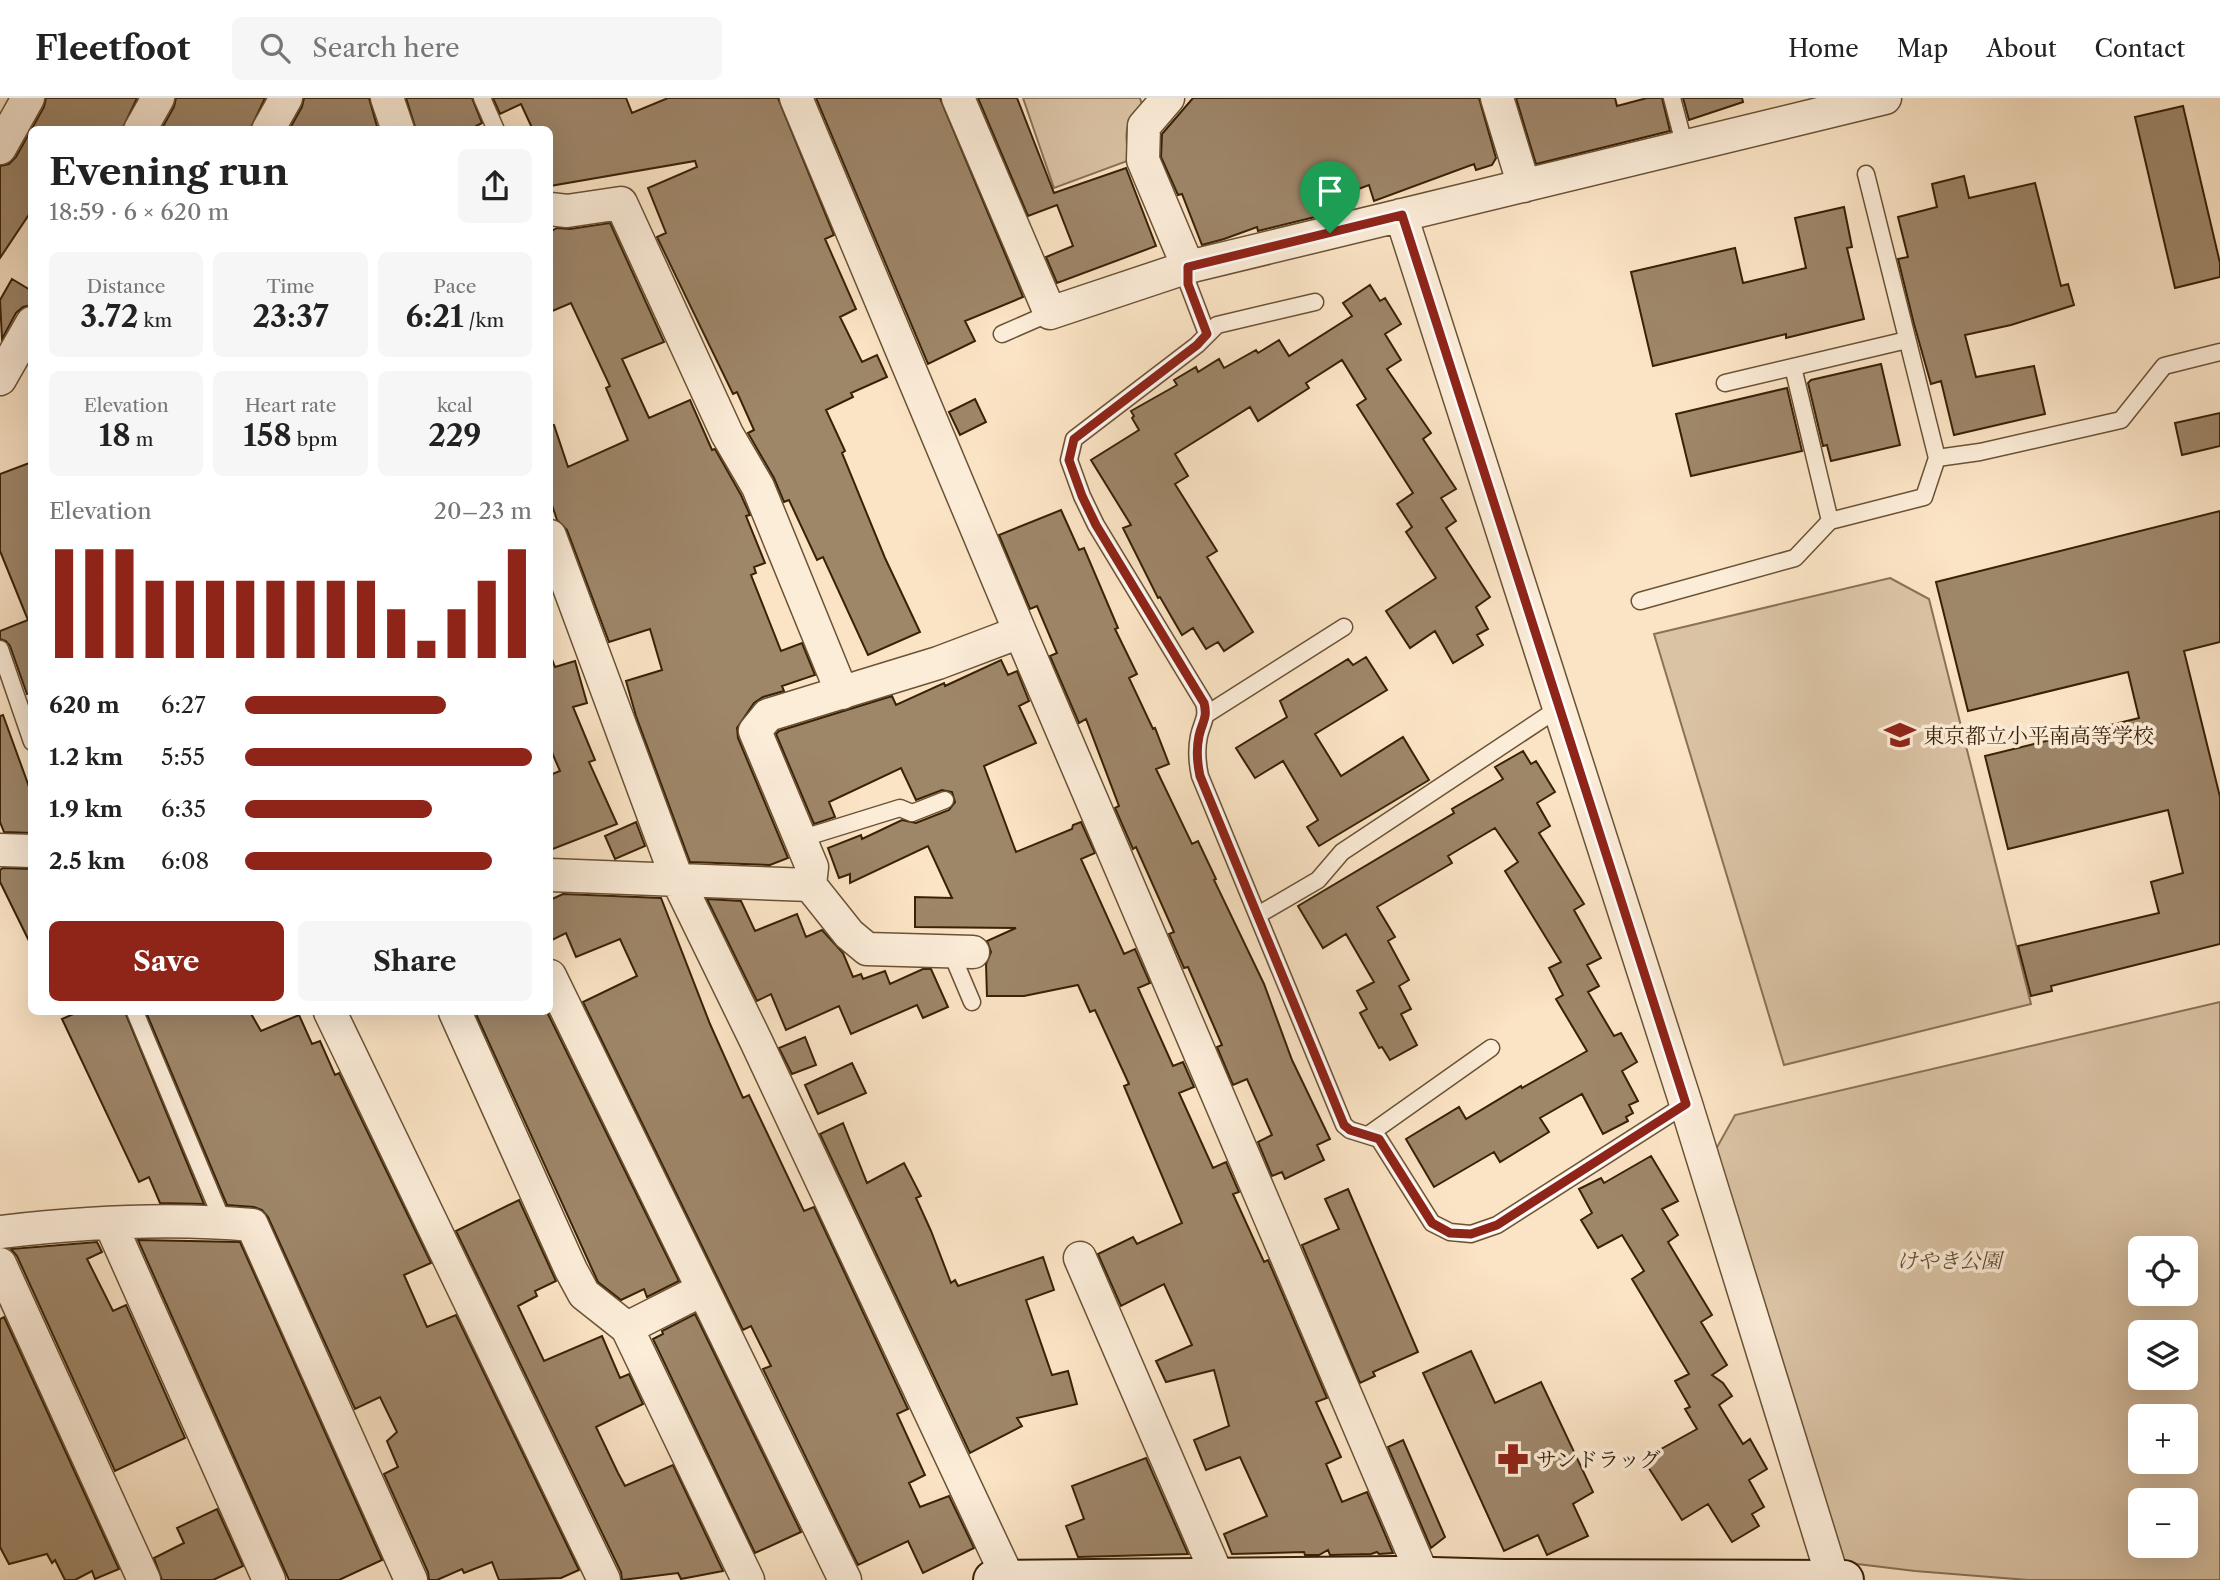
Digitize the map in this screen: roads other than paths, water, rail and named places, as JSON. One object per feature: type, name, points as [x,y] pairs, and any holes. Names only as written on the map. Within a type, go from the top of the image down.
[{"type":"main road","points":[[993,1580],[1218,1577],[1838,1580]]},
{"type":"street","points":[[0,148],[28,98]]},
{"type":"street","points":[[142,126],[158,98]]},
{"type":"street","points":[[270,126],[286,98]]},
{"type":"street","points":[[796,98],[1020,632],[1406,1577]]},
{"type":"street","points":[[958,98],[1050,313],[1188,267],[1685,147],[1790,109],[1885,98]]},
{"type":"street","points":[[1168,98],[1144,126],[1143,159],[1188,267]]},
{"type":"street","points":[[1497,98],[1524,186]]},
{"type":"street","points":[[553,209],[568,211],[621,203],[727,434],[758,487],[842,693]]},
{"type":"street","points":[[1402,215],[1838,1580]]},
{"type":"street","points":[[0,379],[28,330]]},
{"type":"street","points":[[553,544],[677,880],[756,1041],[1009,1580]]},
{"type":"street","points":[[961,951],[867,949],[849,934],[810,885],[812,867],[755,731],[768,715],[938,663],[1020,632]]},
{"type":"street","points":[[0,850],[28,851]]},
{"type":"street","points":[[553,875],[810,885]]},
{"type":"street","points":[[553,982],[845,1580]]},
{"type":"street","points":[[331,1015],[604,1580]]},
{"type":"street","points":[[457,1015],[584,1294],[627,1328],[748,1580]]},
{"type":"street","points":[[0,1232],[66,1225],[169,1220],[252,1225],[411,1580]]},
{"type":"street","points":[[110,1223],[269,1580]]},
{"type":"street","points":[[1080,1258],[1218,1577]]},
{"type":"street","points":[[0,1264],[144,1580]]},
{"type":"street","points":[[627,1328],[702,1290]]},
{"type":"lane","points":[[482,98],[494,126]]},
{"type":"lane","points":[[1672,98],[1685,147]]},
{"type":"lane","points":[[1640,601],[1795,558],[1830,521],[1924,497],[1937,458],[1866,174]]},
{"type":"lane","points":[[1188,267],[1188,284],[1207,334]]},
{"type":"lane","points":[[1315,302],[1217,325],[1197,345],[1074,439],[1069,460],[1096,525],[1204,703],[1207,714],[1199,735],[1196,760],[1200,776],[1344,1125],[1350,1130],[1379,1139],[1432,1223],[1450,1233],[1471,1234],[1497,1225],[1686,1104]]},
{"type":"lane","points":[[1002,334],[1050,313]]},
{"type":"lane","points":[[1724,383],[1907,340]]},
{"type":"lane","points":[[1937,458],[1980,452],[2121,420],[2164,366],[2220,352]]},
{"type":"lane","points":[[1793,367],[1830,521]]},
{"type":"lane","points":[[1207,714],[1344,627]]},
{"type":"lane","points":[[0,649],[28,730]]},
{"type":"lane","points":[[1258,915],[1318,880],[1342,852],[1559,708]]},
{"type":"lane","points":[[800,839],[900,807],[912,813],[945,800]]},
{"type":"lane","points":[[961,951],[972,1002]]},
{"type":"lane","points":[[136,1015],[223,1222]]},
{"type":"lane","points":[[1368,1135],[1491,1048]]},
{"type":"place","name":"東京都立小平南高等学校","points":[[1900,735]]},
{"type":"place","name":"サンドラッグ","points":[[1513,1459]]},
{"type":"park label","name":"けやき公園","points":[[1949,1260]]}]
